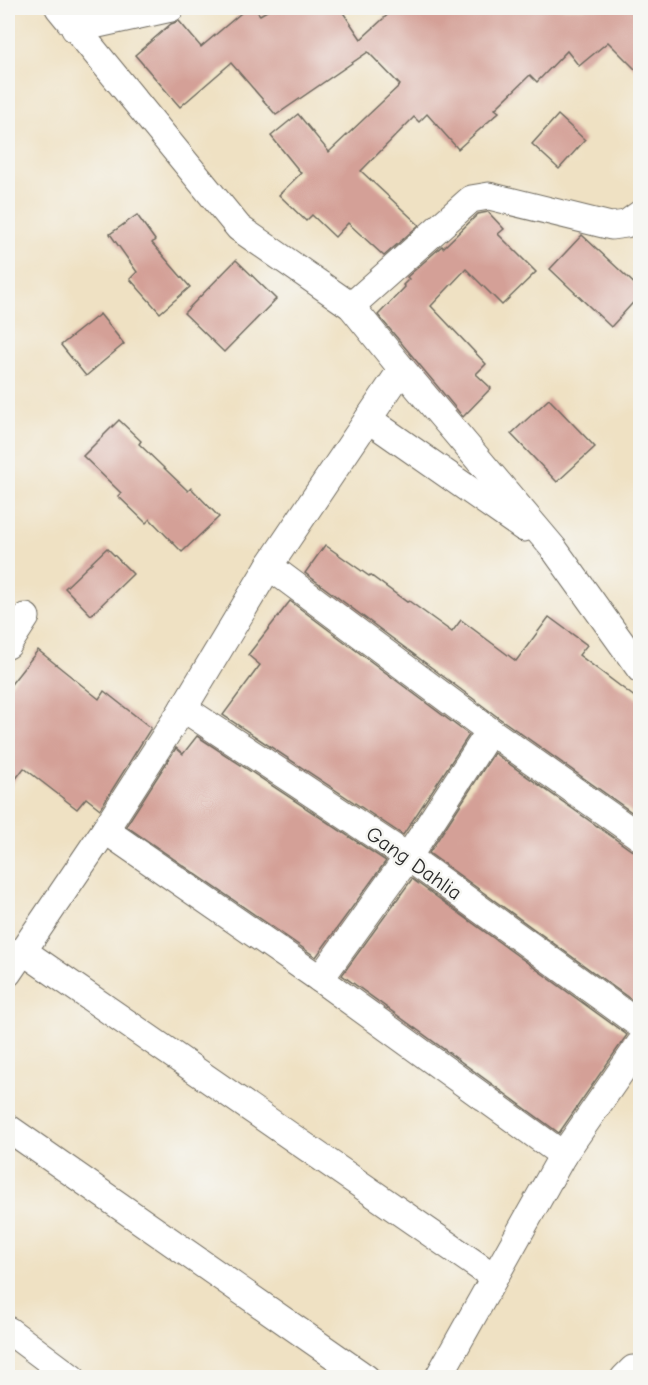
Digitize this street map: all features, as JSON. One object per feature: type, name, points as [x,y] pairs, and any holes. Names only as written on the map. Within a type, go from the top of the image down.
[{"type":"street","points":[[59,8],[239,228],[351,306],[554,549],[640,669]]},
{"type":"street","points":[[75,29],[171,8]]},
{"type":"street","points":[[351,306],[471,199],[489,196],[611,226],[626,224],[640,214]]},
{"type":"street","points":[[8,973],[105,830],[183,708],[269,566],[402,369]]},
{"type":"street","points":[[368,419],[554,549]]},
{"type":"street","points":[[269,566],[490,731],[640,837]]},
{"type":"street","points":[[8,645],[27,616]]},
{"type":"street","name":"Gang Dahlia","points":[[183,708],[408,857],[640,1025]]},
{"type":"street","points":[[320,979],[408,857],[490,731]]},
{"type":"street","points":[[105,830],[320,979],[563,1155]]},
{"type":"street","points":[[23,951],[494,1277]]},
{"type":"street","points":[[438,1377],[563,1155],[640,1044]]},
{"type":"street","points":[[8,1128],[366,1377]]},
{"type":"street","points":[[8,1330],[72,1377]]},
{"type":"building","points":[[247,8],[254,8],[260,15],[272,8],[340,8],[361,39],[395,8],[640,8],[640,74],[608,42],[579,66],[567,51],[537,82],[530,75],[495,109],[499,112],[458,149],[427,114],[419,122],[414,117],[361,171],[419,225],[384,256],[348,223],[335,237],[312,215],[306,221],[279,195],[301,173],[271,136],[298,114],[329,152],[400,85],[368,52],[276,115],[231,63],[180,107],[135,55],[171,24],[179,21],[201,47]]},
{"type":"building","points":[[558,115],[585,140],[559,169],[532,144]]},
{"type":"building","points":[[488,212],[504,229],[498,234],[536,272],[502,305],[466,269],[431,306],[486,364],[476,374],[491,388],[463,417],[378,315],[405,287],[403,285],[409,279],[407,277],[442,246],[443,248],[478,214]]},
{"type":"building","points":[[137,215],[155,240],[152,243],[190,287],[160,313],[130,279],[137,272],[110,234]]},
{"type":"building","points":[[582,235],[640,289],[640,295],[611,327],[550,269]]},
{"type":"building","points":[[236,260],[276,299],[224,352],[184,313]]},
{"type":"building","points":[[100,314],[124,344],[86,376],[61,345]]},
{"type":"building","points":[[549,399],[595,447],[557,482],[511,434]]},
{"type":"building","points":[[119,420],[141,441],[139,444],[188,491],[191,488],[219,517],[182,552],[150,519],[146,523],[118,496],[121,493],[83,456]]},
{"type":"building","points":[[325,545],[452,632],[461,620],[516,661],[549,617],[587,645],[579,655],[640,701],[640,818],[499,718],[305,573]]},
{"type":"building","points":[[107,548],[133,574],[91,615],[65,588]]},
{"type":"building","points":[[290,601],[469,735],[403,835],[223,715],[260,665],[248,655]]},
{"type":"building","points":[[38,650],[99,699],[104,691],[151,728],[100,809],[86,798],[77,809],[24,768],[8,789],[8,688]]},
{"type":"building","points":[[197,736],[386,861],[316,957],[126,826],[176,748],[183,754]]},
{"type":"building","points":[[494,753],[631,850],[640,852],[640,1006],[429,853]]},
{"type":"building","points":[[412,879],[627,1035],[559,1133],[342,975]]}]
